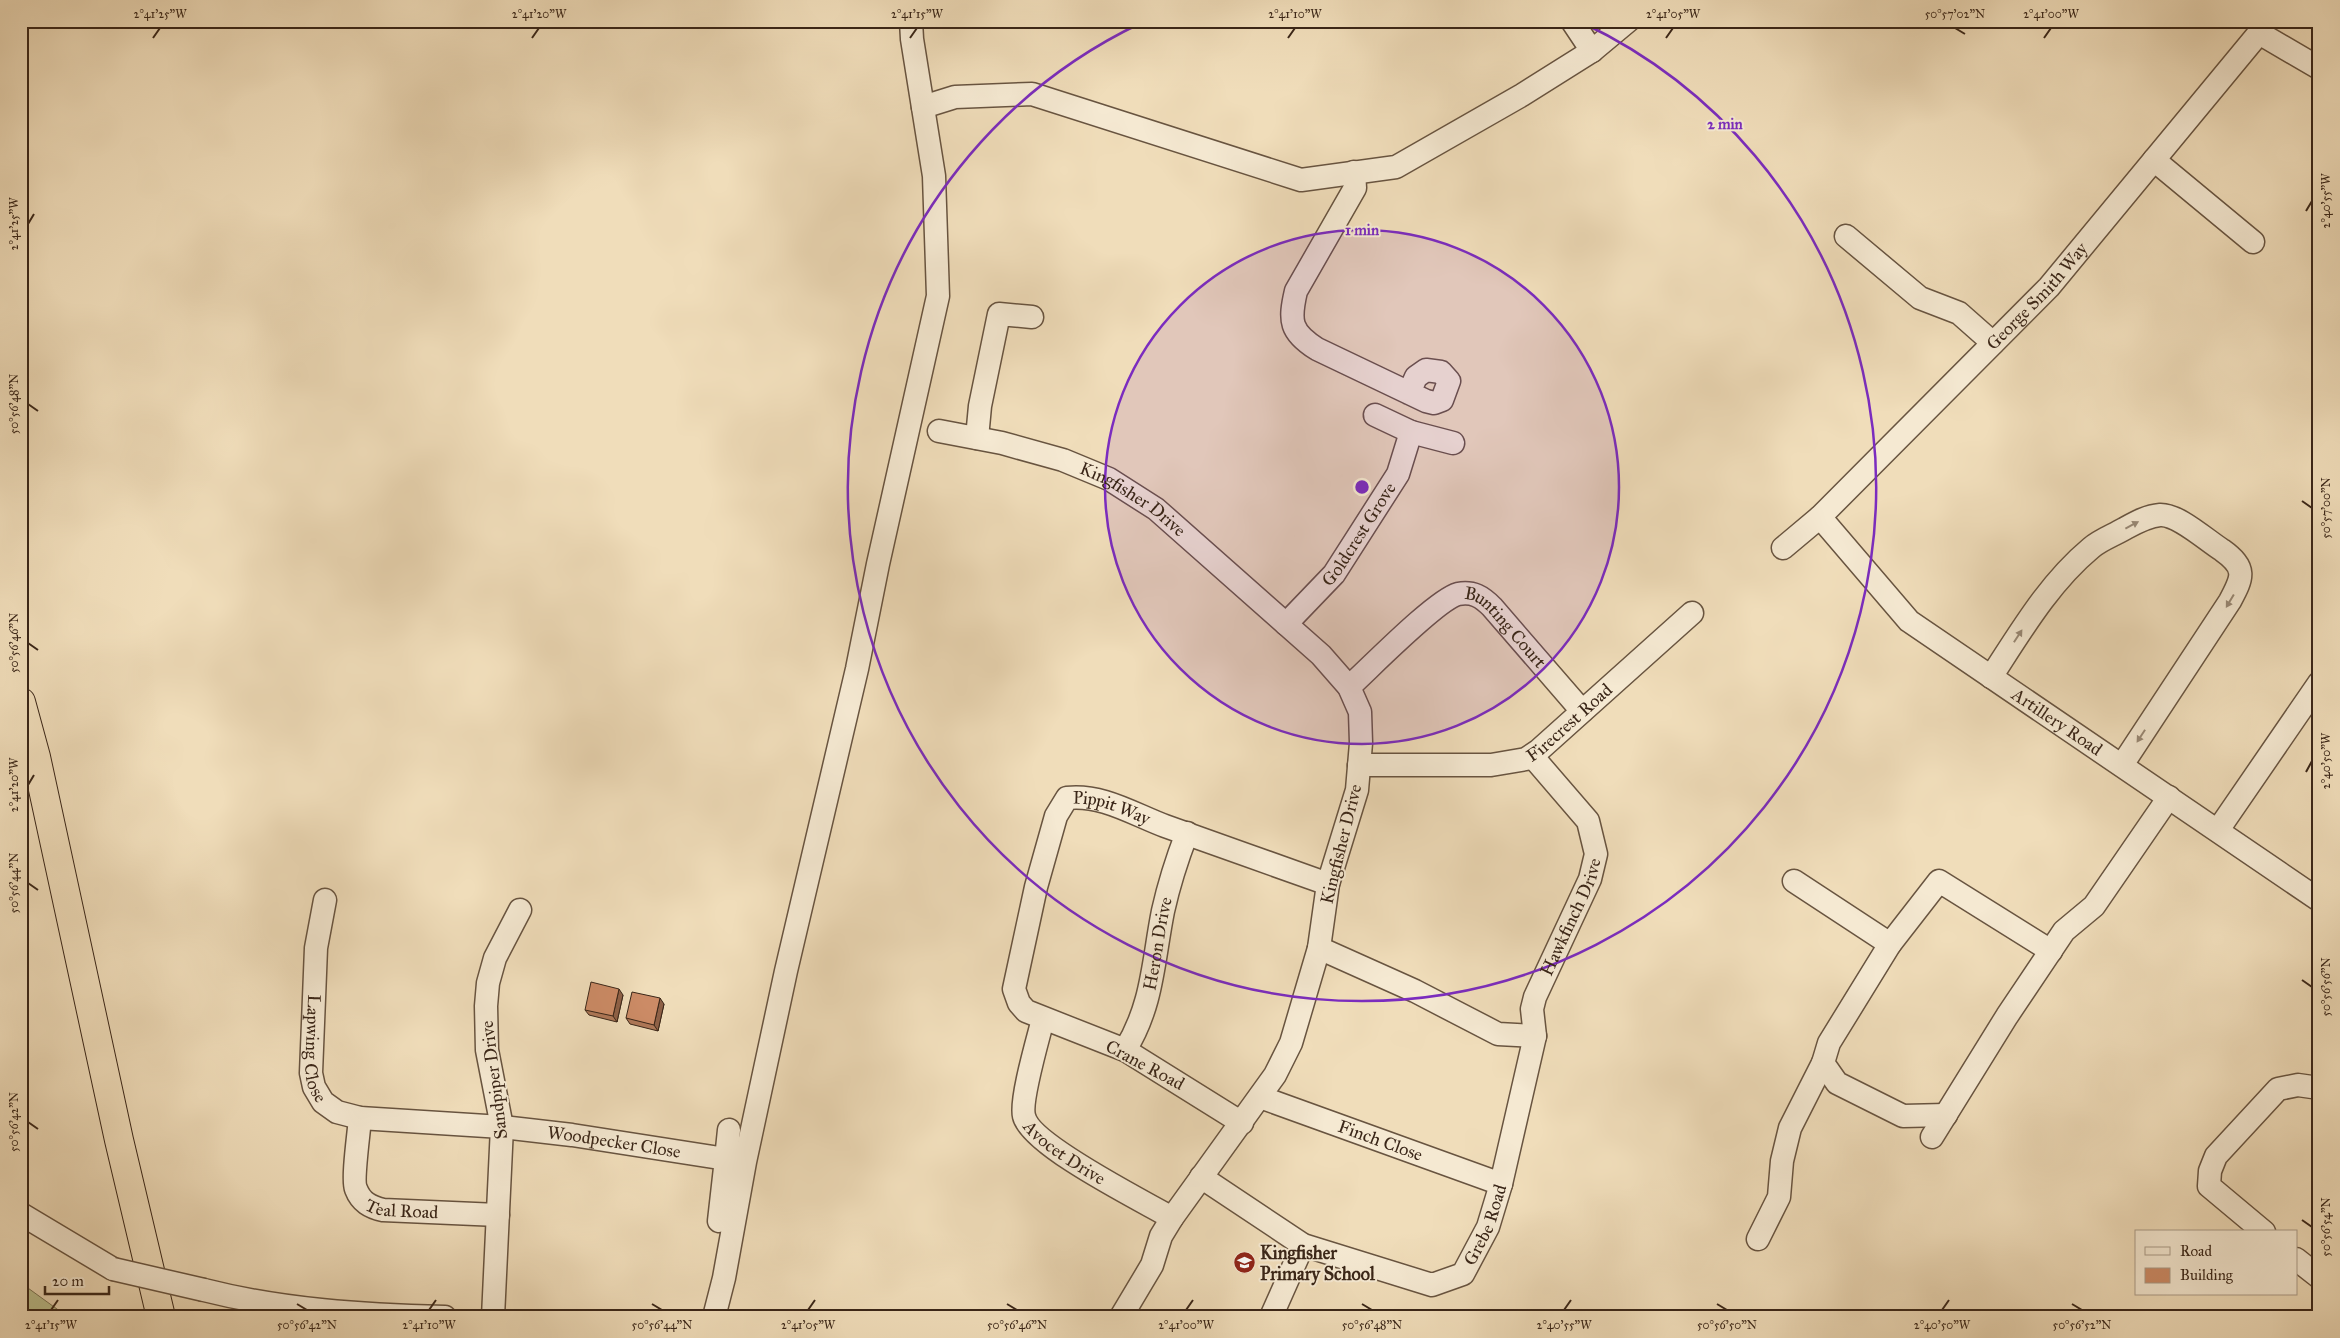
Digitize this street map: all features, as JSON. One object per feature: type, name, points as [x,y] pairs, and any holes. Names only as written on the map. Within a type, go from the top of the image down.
[{"type":"highway","points":[[21,702],[36,757],[119,1140],[161,1317]]},
{"type":"street","points":[[714,1317],[724,1278],[745,1162],[788,965],[857,669],[880,554],[938,296],[934,176],[911,21]]},
{"type":"street","points":[[1572,21],[1592,50]]},
{"type":"street","points":[[923,107],[955,97],[1032,94],[1301,180],[1396,167],[1522,95],[1592,50],[1628,21]]},
{"type":"street","points":[[2262,27],[2319,68]]},
{"type":"street","name":"George Smith Way","points":[[1783,548],[1820,517],[2049,287],[2262,27]]},
{"type":"street","points":[[2154,160],[2253,242]]},
{"type":"street","points":[[1354,172],[1355,188],[1296,291],[1292,310],[1293,328],[1302,339],[1317,349],[1409,393]]},
{"type":"street","points":[[1846,236],[1920,298],[1959,313],[1993,343]]},
{"type":"street","points":[[977,438],[980,406],[999,314],[1032,317]]},
{"type":"street","points":[[1375,415],[1411,432],[1452,443]]},
{"type":"street","name":"Kingfisher Drive","points":[[939,431],[977,438],[1063,460],[1109,479],[1156,509],[1321,654],[1349,687],[1360,712],[1362,742],[1357,790],[1328,884],[1319,948],[1291,1044],[1260,1097],[1172,1218],[1162,1236],[1152,1265],[1121,1317]]},
{"type":"street","name":"Goldcrest Grove","points":[[1286,624],[1334,574],[1398,474],[1411,432]]},
{"type":"street","points":[[1991,677],[2031,616],[2064,573],[2093,546],[2142,520],[2160,515],[2176,519],[2229,555],[2239,566],[2241,580],[2230,601],[2122,765]]},
{"type":"street","name":"Artillery Road","points":[[1820,517],[1909,622],[2319,900]]},
{"type":"street","name":"Bunting Court","points":[[1349,687],[1438,605],[1457,594],[1473,593],[1483,598],[1492,607],[1582,711]]},
{"type":"street","name":"Firecrest Road","points":[[1359,765],[1491,764],[1518,761],[1532,756],[1692,613]]},
{"type":"street","points":[[2218,830],[2319,683]]},
{"type":"street","name":"Hawkfinch Drive","points":[[1532,756],[1588,821],[1596,854],[1590,879],[1535,997],[1532,1009]]},
{"type":"street","name":"Pippit Way","points":[[1042,1019],[1026,1011],[1019,1003],[1014,989],[1036,887],[1056,816],[1066,798],[1081,797],[1108,802],[1328,884]]},
{"type":"street","points":[[1932,1137],[2007,1016],[2064,931],[2094,906],[2168,797]]},
{"type":"street","name":"Heron Drive","points":[[1125,1050],[1136,1034],[1149,996],[1163,912],[1187,833]]},
{"type":"street","points":[[1794,881],[1890,944]]},
{"type":"street","points":[[1758,1239],[1779,1197],[1782,1161],[1790,1128],[1823,1063],[1829,1043],[1890,944],[1939,881],[2052,951]]},
{"type":"street","name":"Lapwing Close","points":[[325,900],[316,948],[311,1072],[314,1086],[323,1102],[337,1112],[360,1118],[502,1127]]},
{"type":"street","name":"Sandpiper Drive","points":[[493,1317],[502,1127],[487,1050],[486,1006],[488,983],[495,958],[520,910]]},
{"type":"street","points":[[1319,948],[1415,991],[1498,1034],[1535,1036]]},
{"type":"street","name":"Grebe Road","points":[[1201,1177],[1303,1245],[1432,1286],[1462,1274],[1488,1227],[1501,1184],[1535,1036],[1532,1009]]},
{"type":"street","name":"Crane Road","points":[[1042,1019],[1125,1050],[1242,1123]]},
{"type":"street","name":"Avocet Drive","points":[[1042,1019],[1024,1101],[1024,1116],[1029,1129],[1046,1144],[1070,1159],[1172,1218]]},
{"type":"street","points":[[1823,1063],[1837,1083],[1903,1116],[1946,1115]]},
{"type":"street","points":[[2262,1230],[2209,1186],[2210,1172],[2216,1156],[2278,1089],[2298,1085],[2319,1088]]},
{"type":"street","name":"Finch Close","points":[[1260,1097],[1501,1184]]},
{"type":"street","name":"Teal Road","points":[[360,1118],[354,1187],[361,1198],[371,1207],[383,1210],[498,1215]]},
{"type":"street","name":"Woodpecker Close","points":[[502,1127],[572,1135],[726,1160]]},
{"type":"street","points":[[712,1260],[723,1199],[729,1130]]},
{"type":"street","points":[[21,1214],[113,1269],[233,1298],[353,1315],[445,1317]]},
{"type":"street","points":[[1271,1317],[1303,1245]]},
{"type":"street","points":[[2298,1261],[2319,1277]]},
{"type":"green space","points":[[21,1283],[68,1317],[21,1317]]},
{"type":"building","points":[[591,982],[619,989],[613,1016],[585,1010]]},
{"type":"building","points":[[632,992],[660,998],[654,1025],[626,1018]]},
{"type":"place","name":"Kingfisher Primary School","points":[[1244,1263]]}]
